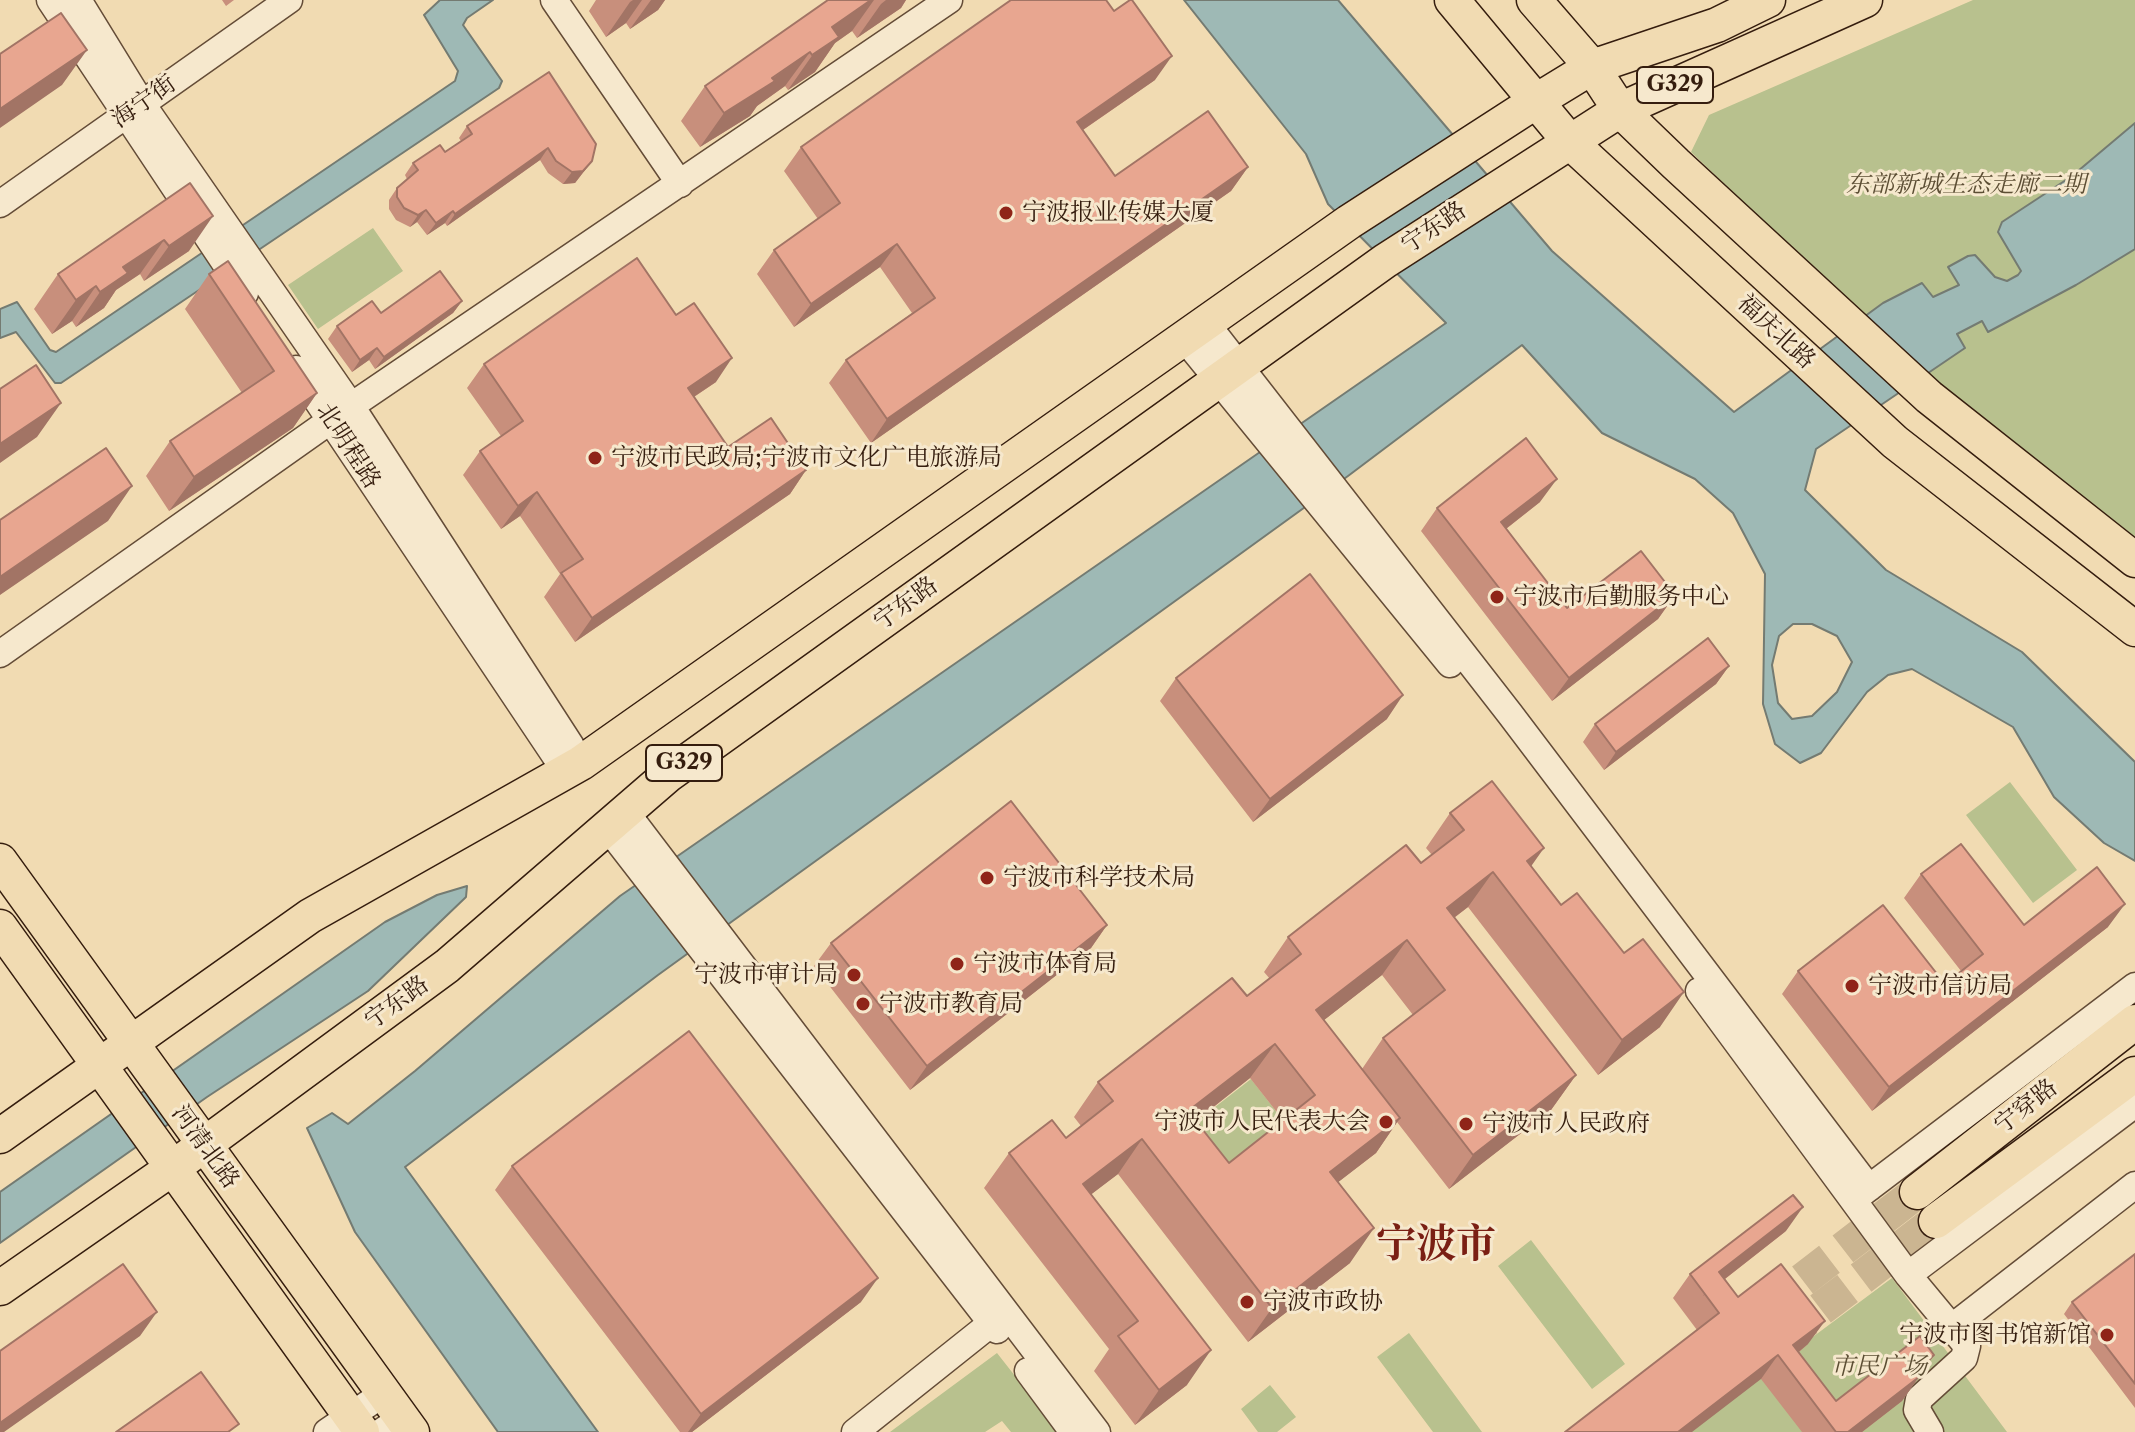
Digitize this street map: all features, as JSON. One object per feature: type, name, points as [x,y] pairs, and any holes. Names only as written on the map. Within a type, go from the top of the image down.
[{"type":"main road","name":"福庆北路","points":[[1452,0],[1570,142],[1895,442],[2135,629]]},
{"type":"main road","points":[[1534,0],[1592,67],[1620,110],[1929,397],[2135,560]]},
{"type":"main road","name":"宁东路","points":[[0,1136],[310,916],[574,767],[1349,222],[1538,100],[1592,67],[1717,25],[1768,0]]},
{"type":"main road","name":"宁东路","points":[[0,1288],[174,1167],[447,966],[668,775],[1385,261],[1495,187],[1620,110],[1865,0]]},
{"type":"main road","name":"河清北路","points":[[0,861],[395,1419]]},
{"type":"main road","name":"河清北路","points":[[0,927],[174,1167],[347,1427]]},
{"type":"main road","name":"宁穿路","points":[[1917,1192],[2135,1022]]},
{"type":"main road","name":"宁穿路","points":[[1936,1221],[2135,1074]]},
{"type":"street","name":"北明程路","points":[[50,0],[133,110],[342,414],[370,441],[574,767]]},
{"type":"street","name":"北明程路","points":[[78,0],[133,110]]},
{"type":"street","name":"海宁街","points":[[0,204],[289,0]]},
{"type":"street","points":[[554,0],[680,184]]},
{"type":"street","points":[[0,654],[342,414],[949,0]]},
{"type":"street","points":[[1194,330],[1861,1194],[1908,1275],[1967,1346],[1968,1354],[1919,1399],[1917,1410],[1930,1432]]},
{"type":"street","points":[[616,819],[1003,1324],[1097,1432]]},
{"type":"street","points":[[1861,1194],[2135,986]]},
{"type":"street","points":[[1908,1275],[2135,1104]]},
{"type":"street","points":[[1951,1328],[2135,1185]]},
{"type":"street","points":[[855,1432],[1003,1324]]},
{"type":"street","points":[[878,1432],[1003,1324]]},
{"type":"street","points":[[1003,1324],[1073,1432]]},
{"type":"street","points":[[347,1427],[395,1419]]},
{"type":"green space","name":"东部新城生态走廊二期","points":[[1973,0],[2135,0],[2135,544],[1925,376],[1691,152],[1709,115]]},
{"type":"green space","points":[[373,228],[403,271],[318,329],[288,285]]},
{"type":"green space","points":[[2010,782],[2077,870],[2033,903],[1966,815]]},
{"type":"green space","points":[[1251,1079],[1290,1129],[1204,1196],[1165,1146]]},
{"type":"green space","points":[[1531,1240],[1625,1364],[1592,1389],[1498,1266]]},
{"type":"green space","name":"市民广场","points":[[1892,1278],[2007,1432],[1685,1432]]},
{"type":"green space","points":[[1409,1333],[1482,1432],[1433,1432],[1377,1357]]},
{"type":"green space","points":[[997,1353],[1059,1432],[1011,1432],[1002,1421],[985,1432],[890,1432]]},
{"type":"green space","points":[[1270,1385],[1296,1417],[1277,1432],[1258,1432],[1241,1409]]},
{"type":"water","points":[[440,0],[493,0],[467,18],[463,25],[502,81],[499,88],[61,383],[55,383],[16,332],[0,338],[0,309],[17,302],[50,350],[56,352],[455,81],[458,71],[424,15]]},
{"type":"water","points":[[1184,0],[1338,0],[1552,251],[1734,412],[1883,303],[1922,283],[1933,297],[1959,285],[1948,267],[1968,256],[1975,255],[1995,277],[2007,281],[2018,275],[2021,271],[1998,232],[2002,222],[2072,176],[2135,123],[2135,249],[1988,332],[1982,321],[1957,334],[1965,348],[1816,449],[1805,490],[1886,570],[2022,652],[2135,762],[2135,861],[2104,843],[2054,797],[2013,727],[1912,669],[1888,675],[1867,692],[1821,753],[1800,763],[1775,744],[1763,704],[1765,574],[1733,513],[1695,479],[1602,433],[1522,345],[1348,476],[658,975],[405,1167],[598,1432],[498,1432],[355,1232],[307,1128],[332,1113],[348,1124],[415,1071],[620,896],[1446,323],[1328,204],[1306,154]],"holes":[[[1793,624],[1812,624],[1837,636],[1852,662],[1837,692],[1812,716],[1792,719],[1778,703],[1772,665],[1779,636]]]},
{"type":"water","points":[[467,886],[466,897],[368,991],[207,1097],[0,1243],[0,1192],[385,922],[437,895]]},
{"type":"building","points":[[828,0],[871,0],[832,27],[839,37],[812,55],[810,52],[772,78],[775,81],[724,113],[705,86]]},
{"type":"building","name":"宁波报业传媒大厦","points":[[1011,0],[1106,0],[1114,11],[1132,0],[1172,56],[1077,122],[1115,176],[1208,111],[1248,167],[887,419],[846,360],[935,298],[897,244],[811,304],[774,250],[840,203],[801,147]]},
{"type":"building","points":[[61,13],[87,50],[0,109],[0,54]]},
{"type":"building","points":[[549,72],[596,144],[592,161],[583,171],[572,172],[556,161],[548,148],[455,214],[453,211],[436,223],[426,210],[418,215],[404,208],[397,197],[397,188],[418,170],[413,163],[440,145],[445,152],[472,134],[467,126]]},
{"type":"building","points":[[190,183],[213,216],[169,246],[164,240],[123,267],[128,273],[100,292],[96,286],[76,300],[58,274]]},
{"type":"building","name":"宁波市民政局;宁波市文化广电旅游局","points":[[637,258],[676,315],[694,303],[732,358],[688,388],[728,447],[771,418],[806,470],[592,618],[561,573],[583,559],[537,492],[518,506],[480,451],[523,421],[484,364]]},
{"type":"building","points":[[228,261],[317,393],[194,477],[170,441],[274,371],[209,274]]},
{"type":"building","points":[[440,271],[462,301],[384,357],[377,348],[360,360],[337,326],[372,301],[381,313]]},
{"type":"building","points":[[36,365],[61,403],[0,444],[0,389]]},
{"type":"building","points":[[1526,438],[1557,479],[1501,522],[1567,608],[1641,551],[1675,595],[1569,678],[1437,508]]},
{"type":"building","points":[[106,448],[132,486],[0,577],[0,520]]},
{"type":"building","points":[[1310,574],[1403,695],[1270,799],[1176,678]]},
{"type":"building","points":[[1708,638],[1729,666],[1616,752],[1595,724]]},
{"type":"building","points":[[1492,781],[1544,848],[1527,861],[1561,905],[1577,893],[1624,953],[1643,939],[1684,992],[1622,1040],[1493,872],[1447,908],[1576,1075],[1473,1155],[1383,1038],[1445,990],[1407,940],[1316,1010],[1400,1118],[1330,1172],[1374,1228],[1272,1308],[1142,1139],[1083,1184],[1211,1350],[1159,1390],[1118,1336],[1138,1321],[1009,1153],[1052,1120],[1066,1138],[1113,1101],[1098,1082],[1232,978],[1247,996],[1301,954],[1288,937],[1406,845],[1421,863],[1464,830],[1450,813]],"holes":[[[1275,1044],[1315,1095],[1229,1163],[1188,1111]]]},
{"type":"building","points":[[1011,801],[1107,925],[927,1066],[831,943]]},
{"type":"building","name":"宁波市信访局","points":[[1961,844],[2024,925],[2097,867],[2125,904],[1889,1087],[1798,971],[1883,905],[1945,984],[1983,954],[1921,874]]},
{"type":"building","points":[[689,1031],[878,1278],[701,1414],[512,1166]]},
{"type":"building","points":[[1793,1195],[1803,1207],[1719,1272],[1738,1297],[1781,1264],[1825,1321],[1793,1345],[1836,1401],[1920,1336],[1934,1355],[1924,1364],[1919,1377],[1848,1432],[1836,1432],[1778,1355],[1678,1432],[1565,1432],[1719,1313],[1690,1274]]},
{"type":"building","name":"宁波市图书馆新馆","points":[[2135,1254],[2135,1384],[2072,1302]]},
{"type":"building","points":[[123,1264],[157,1312],[0,1423],[0,1351]]},
{"type":"building","points":[[201,1372],[239,1424],[228,1432],[116,1432]]},
{"type":"tunnel","points":[[1762,1311],[1917,1192]]},
{"type":"tunnel","points":[[1780,1340],[1936,1221]]},
{"type":"place","name":"宁波报业传媒大厦","points":[[1006,213]]},
{"type":"place","name":"宁波市民政局;宁波市文化广电旅游局","points":[[595,458]]},
{"type":"place","name":"宁波市后勤服务中心","points":[[1497,597]]},
{"type":"place","name":"宁波市科学技术局","points":[[987,878]]},
{"type":"place","name":"宁波市体育局","points":[[957,964]]},
{"type":"place","name":"宁波市审计局","points":[[854,975]]},
{"type":"place","name":"宁波市信访局","points":[[1852,986]]},
{"type":"place","name":"宁波市教育局","points":[[863,1004]]},
{"type":"place","name":"宁波市人民代表大会","points":[[1386,1122]]},
{"type":"place","name":"宁波市人民政府","points":[[1466,1124]]},
{"type":"place","name":"宁波市政协","points":[[1247,1302]]},
{"type":"place","name":"宁波市图书馆新馆","points":[[2107,1335]]},
{"type":"district","name":"宁波市","points":[[1436,1245]]}]
